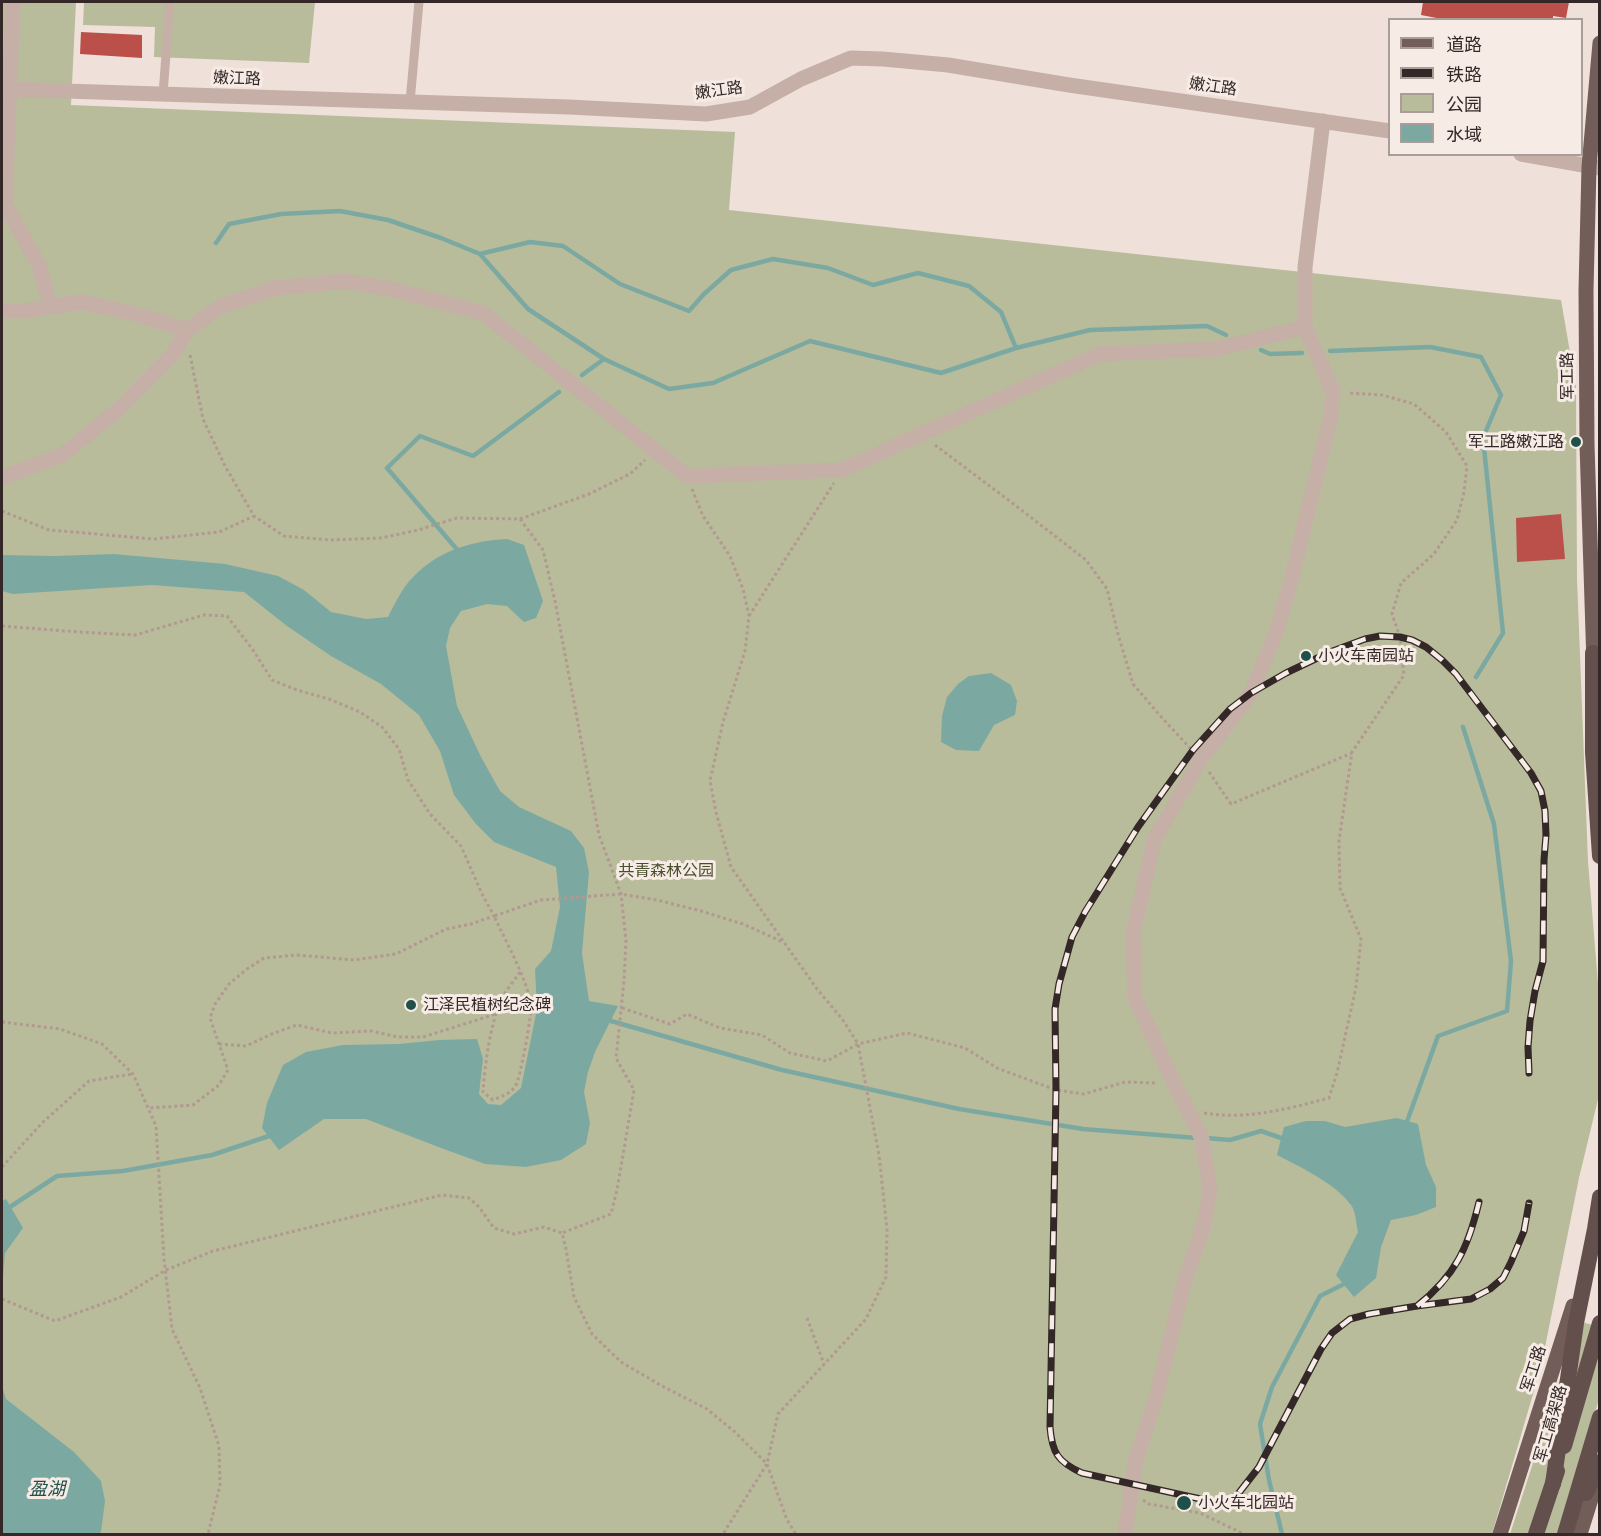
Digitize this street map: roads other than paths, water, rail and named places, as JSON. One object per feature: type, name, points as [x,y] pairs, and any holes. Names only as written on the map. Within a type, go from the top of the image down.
[{"type":"highway","points":[[1593,653],[1593,752],[1599,856]]},
{"type":"highway","points":[[1552,1484],[1576,1323],[1599,1197]]},
{"type":"highway","name":"军工高架路","points":[[1536,1534],[1599,1323]]},
{"type":"highway","points":[[1566,1534],[1599,1417]]},
{"type":"highway","points":[[1566,1534],[1599,1462]]},
{"type":"main road","name":"军工路","points":[[1599,43],[1586,314],[1593,653],[1599,709]]},
{"type":"main road","name":"军工路","points":[[1500,1534],[1595,1239],[1599,1214]]},
{"type":"main road","points":[[1580,1534],[1599,1472]]},
{"type":"street","points":[[13,2],[6,90],[5,204],[40,267],[51,306]]},
{"type":"street","name":"嫩江路","points":[[6,90],[569,107],[706,114],[750,106],[801,79],[851,58],[948,65],[1388,131]]},
{"type":"street","points":[[1125,1534],[1136,1458],[1156,1398],[1185,1278],[1203,1229],[1210,1189],[1202,1139],[1135,998],[1133,934],[1154,840],[1201,759],[1251,693],[1275,636],[1291,581],[1331,416],[1333,392],[1305,327],[1305,267],[1323,121]]},
{"type":"street","points":[[1532,156],[1594,167]]},
{"type":"street","points":[[2,478],[64,454],[134,394],[173,354],[187,330],[224,304],[277,288],[346,281],[390,289],[483,313],[687,476],[842,470],[1100,354],[1217,349],[1305,327]]},
{"type":"street","points":[[2,311],[81,302],[132,313],[187,330]]},
{"type":"lane","points":[[163,94],[170,2]]},
{"type":"lane","points":[[410,102],[419,2]]},
{"type":"water","points":[[507,539],[524,545],[543,601],[536,618],[524,622],[507,606],[487,604],[461,611],[450,628],[446,646],[457,706],[500,791],[519,807],[571,831],[584,848],[589,872],[582,953],[589,1001],[618,1006],[595,1052],[588,1072],[584,1092],[590,1123],[586,1144],[561,1160],[526,1167],[485,1164],[366,1119],[324,1119],[279,1150],[262,1128],[267,1103],[283,1065],[306,1052],[343,1045],[477,1039],[483,1059],[479,1094],[488,1104],[501,1105],[521,1088],[537,1009],[535,969],[551,951],[560,907],[556,867],[494,842],[476,824],[454,795],[440,751],[419,715],[381,684],[331,656],[287,626],[244,592],[152,585],[13,594],[2,591],[2,555],[114,554],[225,564],[278,576],[304,590],[331,612],[366,619],[388,617],[404,588],[425,566],[437,558],[463,546]]},
{"type":"water","points":[[991,673],[1011,685],[1017,701],[1015,715],[994,725],[979,751],[956,750],[941,742],[942,716],[947,697],[958,684],[969,676]]},
{"type":"water","points":[[1397,1118],[1418,1124],[1426,1165],[1436,1187],[1436,1207],[1416,1215],[1391,1220],[1381,1247],[1376,1278],[1354,1297],[1336,1275],[1358,1232],[1353,1208],[1327,1183],[1277,1155],[1284,1127],[1306,1121],[1325,1121],[1345,1127]]},
{"type":"water","points":[[6,1199],[23,1228],[5,1253],[2,1289],[2,1201]]},
{"type":"water","name":"盈湖","points":[[2,1386],[6,1399],[74,1452],[101,1481],[105,1501],[101,1532],[98,1534],[2,1534]]},
{"type":"waterway","points":[[216,243],[229,224],[281,214],[340,211],[388,220],[480,254],[530,242],[563,246],[620,284],[689,311],[731,270],[773,259],[828,268],[873,285],[918,273],[969,286],[1001,312],[1016,348]]},
{"type":"waterway","points":[[480,254],[528,309],[604,359]]},
{"type":"waterway","points":[[582,375],[604,359],[669,389],[713,383],[810,341],[941,373],[1016,348],[1090,330],[1207,326],[1226,335]]},
{"type":"waterway","points":[[1330,351],[1430,347],[1481,357],[1501,395],[1483,438],[1503,633],[1476,677]]},
{"type":"waterway","points":[[1261,350],[1270,354],[1302,353]]},
{"type":"waterway","points":[[460,553],[387,468],[420,436],[473,456],[559,392]]},
{"type":"waterway","points":[[1405,1127],[1438,1036],[1507,1011],[1511,961],[1494,824],[1463,727]]},
{"type":"waterway","points":[[611,1021],[782,1070],[959,1109],[1083,1129],[1197,1138]]},
{"type":"waterway","points":[[1206,1138],[1230,1140],[1261,1131],[1284,1139]]},
{"type":"waterway","points":[[10,1207],[57,1176],[123,1171],[212,1155],[269,1136]]},
{"type":"waterway","points":[[1282,1534],[1269,1480],[1260,1424],[1272,1387],[1320,1296],[1348,1282]]},
{"type":"railway","points":[[1529,1073],[1530,1021],[1543,961],[1545,811],[1541,791],[1531,773],[1456,674],[1426,647],[1400,637],[1380,636],[1330,652],[1286,673],[1251,693],[1230,709],[1193,750],[1138,827],[1085,912],[1072,937],[1059,984],[1055,1009],[1056,1090],[1050,1427],[1052,1444],[1058,1456],[1067,1465],[1082,1473],[1219,1503],[1230,1501],[1259,1467],[1321,1349],[1332,1333],[1350,1319],[1417,1306],[1471,1299],[1490,1289],[1503,1278],[1511,1262],[1524,1231],[1529,1203]]},
{"type":"railway","points":[[1417,1306],[1441,1284],[1458,1260],[1465,1247],[1479,1202]]},
{"type":"place","name":"军工路嫩江路","points":[[1576,442]]},
{"type":"place","name":"小火车南园站","points":[[1306,656]]},
{"type":"place","name":"江泽民植树纪念碑","points":[[411,1005]]},
{"type":"place","name":"小火车北园站","points":[[1184,1503]]},
{"type":"park label","name":"共青森林公园","points":[[666,871]]}]
